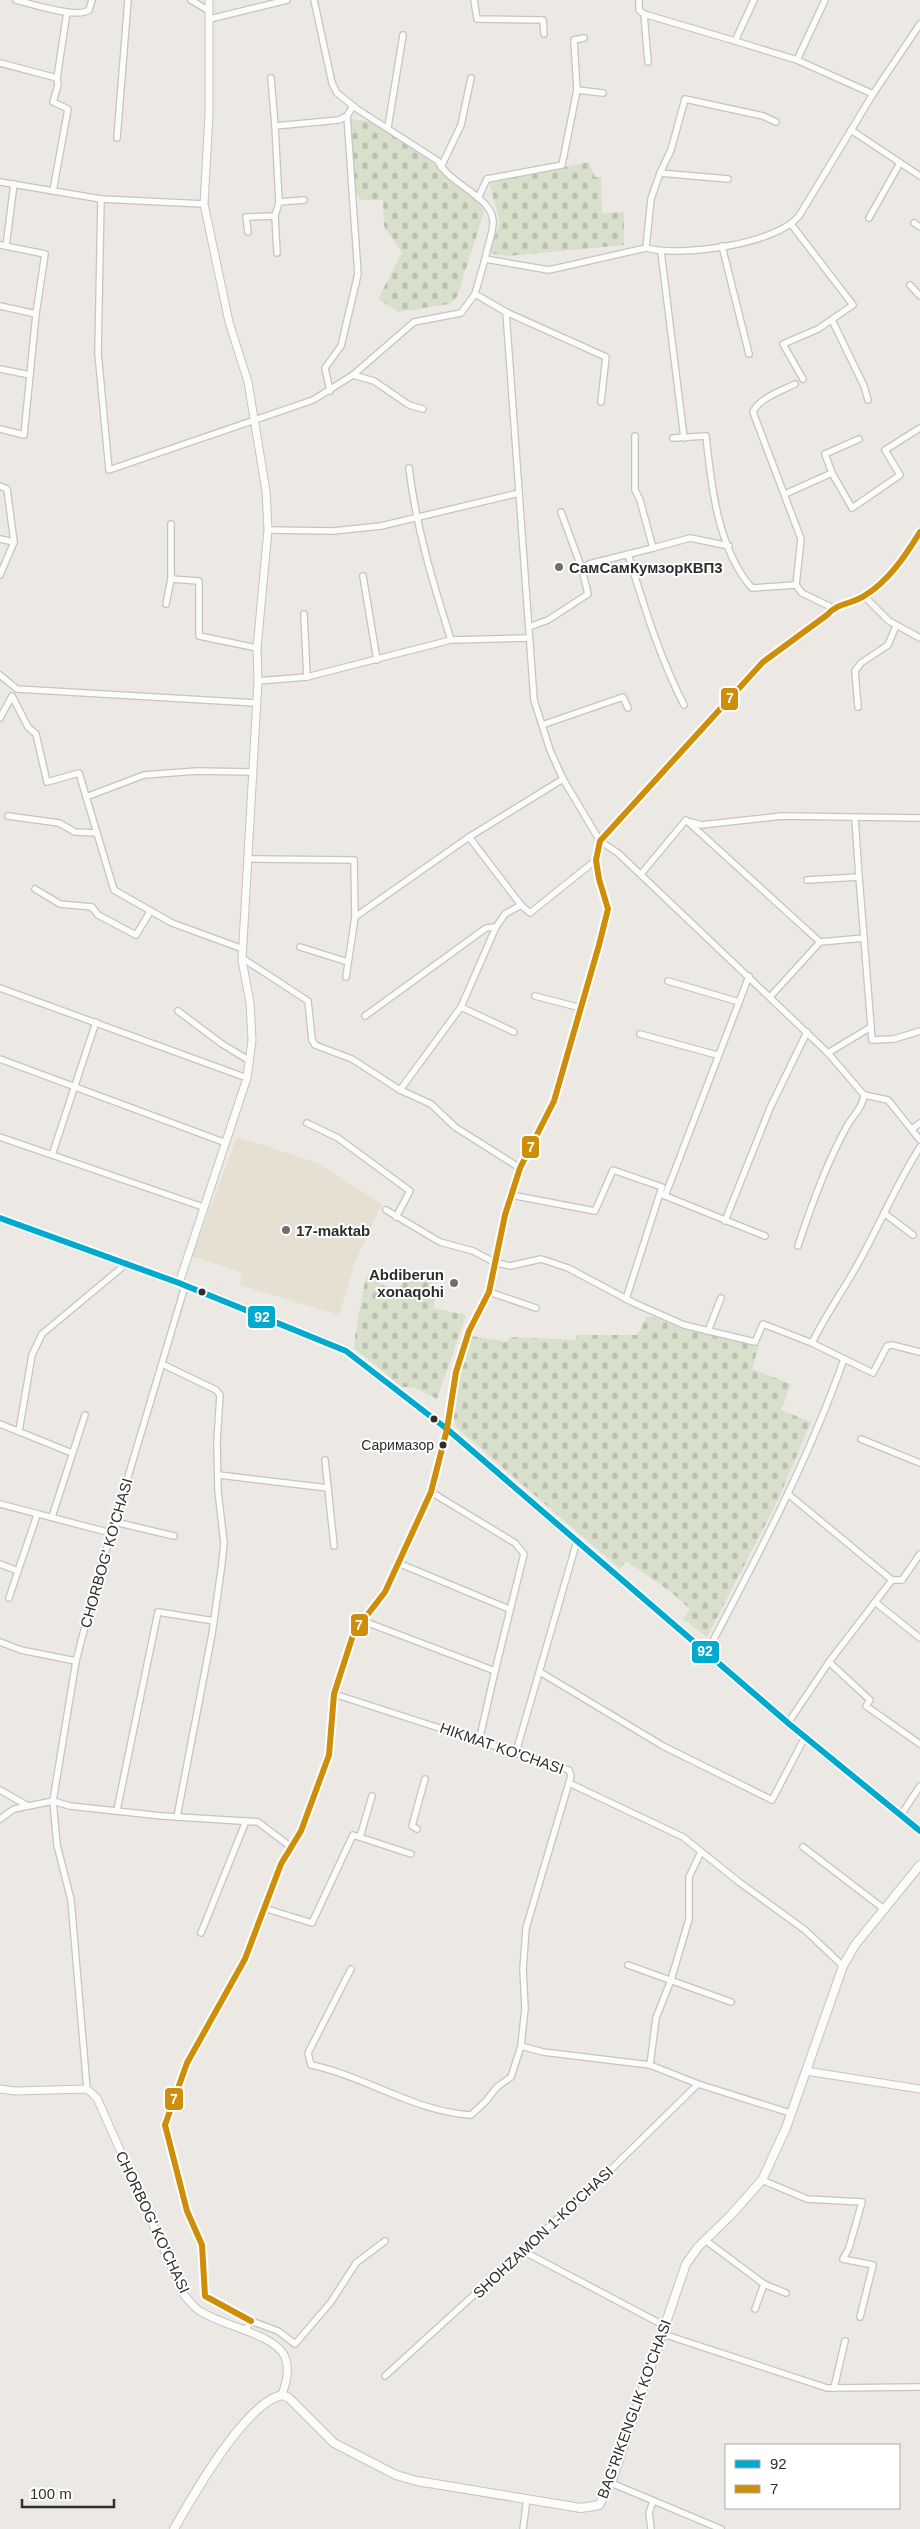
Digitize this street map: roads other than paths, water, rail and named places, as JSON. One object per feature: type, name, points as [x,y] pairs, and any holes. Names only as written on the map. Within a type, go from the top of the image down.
[{"type":"main road","points":[[0,1218],[182,1284],[346,1351],[448,1429],[788,1723],[920,1832]]},
{"type":"main road","name":"BAG'RIKENGLIK KO'CHASI","points":[[282,2395],[289,2398],[340,2447],[396,2475],[417,2481],[581,2508],[592,2508],[602,2501],[610,2483],[686,2264],[705,2240],[731,2215],[762,2180],[779,2145],[843,1966],[855,1944],[920,1865]]},
{"type":"main road","points":[[174,2529],[218,2456],[260,2409],[282,2395]]},
{"type":"street","points":[[16,0],[40,3],[67,12],[88,12],[92,0]]},
{"type":"street","points":[[117,138],[128,0]]},
{"type":"street","points":[[191,0],[209,11]]},
{"type":"street","points":[[182,1284],[203,1208],[247,1078],[250,1061],[252,1040],[250,1003],[242,958],[257,703],[257,648],[268,530],[266,491],[248,382],[229,322],[204,204],[209,115],[209,0]]},
{"type":"street","points":[[210,19],[287,0]]},
{"type":"street","points":[[101,199],[98,353],[109,470],[313,400],[353,375],[414,322],[461,313],[475,294],[485,259],[492,224],[492,213],[486,205],[441,167],[438,161],[337,93],[332,83],[314,0]]},
{"type":"street","points":[[474,0],[477,20],[543,20],[544,34]]},
{"type":"street","points":[[639,0],[639,10],[644,14],[797,60],[873,94]]},
{"type":"street","points":[[735,41],[754,0]]},
{"type":"street","points":[[797,60],[825,0]]},
{"type":"street","points":[[53,190],[68,109],[53,102],[58,85],[57,78],[67,12]]},
{"type":"street","points":[[644,14],[648,62]]},
{"type":"street","points":[[485,259],[549,270],[646,248],[661,252],[695,251],[722,246],[766,235],[791,224],[799,216],[873,94],[920,24]]},
{"type":"street","points":[[388,127],[403,35]]},
{"type":"street","points":[[478,198],[487,179],[562,165],[577,90],[574,40],[584,38]]},
{"type":"street","points":[[0,63],[57,78]]},
{"type":"street","points":[[271,78],[279,202],[275,216],[277,254]]},
{"type":"street","points":[[441,167],[461,124],[471,78]]},
{"type":"street","points":[[577,90],[603,93]]},
{"type":"street","points":[[646,248],[651,199],[671,150],[686,99],[763,116],[776,122]]},
{"type":"street","points":[[274,126],[338,120],[347,116],[354,106]]},
{"type":"street","points":[[330,391],[325,368],[341,346],[358,274],[347,116]]},
{"type":"street","points":[[851,130],[920,176]]},
{"type":"street","points":[[868,218],[900,163]]},
{"type":"street","points":[[660,173],[728,179]]},
{"type":"street","points":[[0,182],[101,199],[204,204]]},
{"type":"street","points":[[0,429],[24,435],[36,314],[45,254],[3,246],[14,184]]},
{"type":"street","points":[[279,202],[304,200]]},
{"type":"street","points":[[248,232],[246,217],[275,216]]},
{"type":"street","points":[[914,223],[920,227]]},
{"type":"street","points":[[791,224],[853,305],[818,329],[783,344],[803,379]]},
{"type":"street","points":[[722,246],[749,354]]},
{"type":"street","points":[[661,252],[684,438]]},
{"type":"street","points":[[910,285],[920,296]]},
{"type":"street","points":[[475,294],[506,312],[606,357],[601,402]]},
{"type":"street","points":[[0,306],[36,314]]},
{"type":"street","points":[[506,312],[534,700],[563,779],[600,841],[613,849],[641,874],[749,976],[828,1053],[864,1094],[888,1100],[920,1140]]},
{"type":"street","points":[[832,320],[865,388],[868,400]]},
{"type":"street","points":[[0,369],[30,376]]},
{"type":"street","points":[[353,375],[374,381],[409,405],[423,409]]},
{"type":"street","points":[[795,384],[773,395],[755,408],[753,412],[785,494],[802,545],[796,585],[802,593],[833,608]]},
{"type":"street","points":[[859,439],[825,454],[832,473],[852,508],[900,475],[885,450],[920,428]]},
{"type":"street","points":[[635,436],[635,490],[640,500],[653,548]]},
{"type":"street","points":[[673,438],[706,436],[715,507],[740,575],[752,588],[796,585]]},
{"type":"street","points":[[409,468],[416,517],[431,579],[450,640]]},
{"type":"street","points":[[785,494],[832,473]]},
{"type":"street","points":[[0,486],[8,489],[14,542],[0,575]]},
{"type":"street","points":[[268,530],[333,531],[381,526],[519,493]]},
{"type":"street","points":[[529,627],[548,620],[588,594],[582,569],[561,512]]},
{"type":"street","points":[[166,604],[171,580],[171,524]]},
{"type":"street","points":[[385,2241],[356,2263],[331,2302],[294,2344],[278,2331],[251,2321],[205,2296],[202,2245],[187,2211],[165,2125],[187,2064],[245,1959],[281,1864],[301,1831],[330,1755],[334,1694],[354,1632],[385,1592],[412,1528],[431,1492],[448,1429],[456,1372],[469,1331],[489,1292],[494,1262],[510,1196],[520,1168],[554,1101],[608,909],[599,879],[596,860],[600,841],[763,662],[827,615],[833,608],[864,596],[894,570],[920,532]]},
{"type":"street","points":[[582,569],[589,564],[690,538],[729,546]]},
{"type":"street","points":[[0,540],[14,542]]},
{"type":"street","points":[[628,554],[658,649],[667,672],[684,705]]},
{"type":"street","points":[[362,576],[377,660]]},
{"type":"street","points":[[171,580],[199,581],[199,636],[257,648]]},
{"type":"street","points":[[864,596],[876,610],[896,626],[920,638]]},
{"type":"street","points":[[304,614],[307,677]]},
{"type":"street","points":[[858,707],[855,671],[861,663],[888,645],[896,626]]},
{"type":"street","points":[[258,681],[307,677],[450,640],[529,638]]},
{"type":"street","points":[[0,675],[17,689],[257,703]]},
{"type":"street","points":[[0,718],[17,689]]},
{"type":"street","points":[[12,696],[28,727],[36,734],[47,782],[79,773],[114,890],[172,923],[243,949]]},
{"type":"street","points":[[542,724],[623,697],[628,708]]},
{"type":"street","points":[[86,797],[144,775],[197,771],[252,772]]},
{"type":"street","points":[[356,917],[469,837],[563,779]]},
{"type":"street","points":[[8,816],[59,823],[75,832],[97,833]]},
{"type":"street","points":[[686,820],[701,825],[772,817],[920,818]]},
{"type":"street","points":[[855,818],[872,1040],[894,1038],[920,1031]]},
{"type":"street","points":[[641,874],[686,820]]},
{"type":"street","points":[[686,820],[820,942]]},
{"type":"street","points":[[469,837],[522,905],[530,912],[596,860]]},
{"type":"street","points":[[249,859],[354,860],[356,917],[346,977]]},
{"type":"street","points":[[807,880],[859,877]]},
{"type":"street","points":[[35,889],[60,904],[92,907],[98,915],[136,936],[150,912]]},
{"type":"street","points":[[400,1090],[461,1007],[496,927],[505,914],[522,905]]},
{"type":"street","points":[[365,1016],[486,928],[496,927]]},
{"type":"street","points":[[770,997],[820,942],[864,938]]},
{"type":"street","points":[[300,947],[348,962]]},
{"type":"street","points":[[242,958],[308,1001],[312,1040],[315,1045],[352,1059],[400,1090],[431,1104],[455,1127],[520,1168]]},
{"type":"street","points":[[666,1196],[717,1056],[749,976]]},
{"type":"street","points":[[668,980],[739,1002]]},
{"type":"street","points":[[0,988],[247,1078]]},
{"type":"street","points":[[535,996],[581,1008]]},
{"type":"street","points":[[461,1007],[514,1032]]},
{"type":"street","points":[[178,1011],[222,1044],[250,1061]]},
{"type":"street","points":[[52,1155],[96,1022]]},
{"type":"street","points":[[828,1053],[871,1027]]},
{"type":"street","points":[[725,1221],[774,1100],[806,1032]]},
{"type":"street","points":[[640,1034],[717,1056]]},
{"type":"street","points":[[0,1059],[226,1143]]},
{"type":"street","points":[[798,1246],[834,1154],[846,1127],[864,1102],[864,1094]]},
{"type":"street","points":[[307,1123],[338,1138],[410,1191],[396,1216]]},
{"type":"street","points":[[912,1129],[920,1123]]},
{"type":"street","points":[[0,1137],[203,1208]]},
{"type":"street","points":[[812,1343],[829,1310],[861,1259],[904,1172],[920,1147]]},
{"type":"street","points":[[510,1196],[595,1211],[613,1170],[662,1187],[626,1299]]},
{"type":"street","points":[[659,1194],[765,1236]]},
{"type":"street","points":[[386,1210],[440,1242],[473,1251],[494,1262],[510,1266],[541,1259],[568,1268],[626,1299],[684,1325],[755,1342],[763,1324],[812,1343],[873,1373],[886,1346],[892,1345],[920,1352]]},
{"type":"street","points":[[884,1213],[913,1235]]},
{"type":"street","points":[[19,1431],[32,1356],[42,1334],[126,1264]]},
{"type":"street","name":"СHORBOG' KO'CHASI","points":[[87,2089],[71,1900],[57,1845],[54,1800],[76,1661],[114,1522],[162,1364],[182,1284]]},
{"type":"street","points":[[489,1292],[536,1308]]},
{"type":"street","points":[[708,1331],[721,1298]]},
{"type":"street","points":[[707,1652],[788,1494],[822,1418],[844,1359]]},
{"type":"street","points":[[162,1364],[216,1390],[220,1394],[217,1441],[218,1491],[224,1543],[214,1621],[178,1817]]},
{"type":"street","points":[[52,1517],[85,1415]]},
{"type":"street","points":[[0,1424],[72,1453]]},
{"type":"street","points":[[861,1439],[920,1462]]},
{"type":"street","points":[[325,1460],[334,1546]]},
{"type":"street","points":[[219,1475],[328,1488]]},
{"type":"street","points":[[431,1492],[515,1543],[524,1554],[509,1608],[479,1741]]},
{"type":"street","points":[[788,1494],[892,1580],[902,1580],[920,1555]]},
{"type":"street","points":[[0,1504],[111,1533]]},
{"type":"street","points":[[9,1598],[37,1515]]},
{"type":"street","points":[[114,1522],[174,1536]]},
{"type":"street","points":[[516,1752],[577,1540]]},
{"type":"street","points":[[398,1563],[509,1608]]},
{"type":"street","points":[[0,1564],[18,1570]]},
{"type":"street","points":[[788,1723],[829,1662],[892,1580]]},
{"type":"street","points":[[875,1602],[920,1638]]},
{"type":"street","points":[[117,1810],[158,1612],[214,1621]]},
{"type":"street","points":[[363,1621],[495,1671]]},
{"type":"street","points":[[0,1642],[22,1650],[76,1661]]},
{"type":"street","points":[[829,1662],[870,1700],[866,1706],[920,1744]]},
{"type":"street","points":[[540,1672],[663,1746],[772,1800],[805,1737]]},
{"type":"street","name":"HIKMAT KO'CHASI","points":[[334,1694],[569,1770],[571,1776],[569,1784],[683,1837],[805,1930],[843,1966]]},
{"type":"street","points":[[417,1829],[412,1826],[426,1779]]},
{"type":"street","points":[[351,1968],[308,2053],[311,2065],[364,2081],[453,2114],[471,2115],[497,2087],[511,2077],[521,2046],[525,2008],[526,1928],[569,1784]]},
{"type":"street","points":[[901,1815],[920,1786]]},
{"type":"street","points":[[0,1790],[28,1806]]},
{"type":"street","points":[[360,1837],[372,1796]]},
{"type":"street","points":[[0,1818],[14,1809],[54,1800],[70,1806],[178,1817],[258,1822],[291,1847]]},
{"type":"street","points":[[201,1933],[246,1821]]},
{"type":"street","points":[[264,1908],[312,1923],[354,1835],[411,1854]]},
{"type":"street","points":[[803,1847],[884,1909]]},
{"type":"street","points":[[650,2065],[656,2018],[672,1980],[689,1919],[688,1878],[702,1852]]},
{"type":"street","points":[[628,1965],[731,2002]]},
{"type":"street","points":[[521,2046],[553,2053],[650,2065],[698,2084],[790,2113]]},
{"type":"street","points":[[806,2071],[920,2089]]},
{"type":"street","name":"SHOHZAMON 1-KO'CHASI","points":[[385,2376],[608,2174],[698,2084]]},
{"type":"street","points":[[0,2088],[15,2091],[87,2089]]},
{"type":"street","name":"CHORBOG' KO'CHASI","points":[[87,2089],[97,2098],[184,2295],[198,2309],[245,2332],[263,2338],[278,2348],[285,2356],[286,2381],[282,2395]]},
{"type":"street","points":[[762,2180],[808,2199],[862,2202],[849,2248],[843,2259],[873,2265],[860,2317]]},
{"type":"street","points":[[705,2240],[764,2284],[786,2293]]},
{"type":"street","points":[[524,2251],[664,2330],[776,2372],[826,2388],[920,2387]]},
{"type":"street","points":[[756,2308],[764,2284]]},
{"type":"street","points":[[245,2332],[251,2321]]},
{"type":"street","points":[[834,2388],[846,2341]]},
{"type":"street","points":[[610,2483],[721,2529]]},
{"type":"street","points":[[523,2529],[528,2498]]},
{"type":"street","points":[[651,2529],[649,2513],[653,2500]]},
{"type":"place","name":"СамСамКумзорКВП3","points":[[559,567]]},
{"type":"place","name":"17-maktab","points":[[286,1230]]},
{"type":"place","name":"Abdiberun xonaqohi","points":[[454,1283]]},
{"type":"place","name":"Саримазор","points":[[443,1445]]}]
